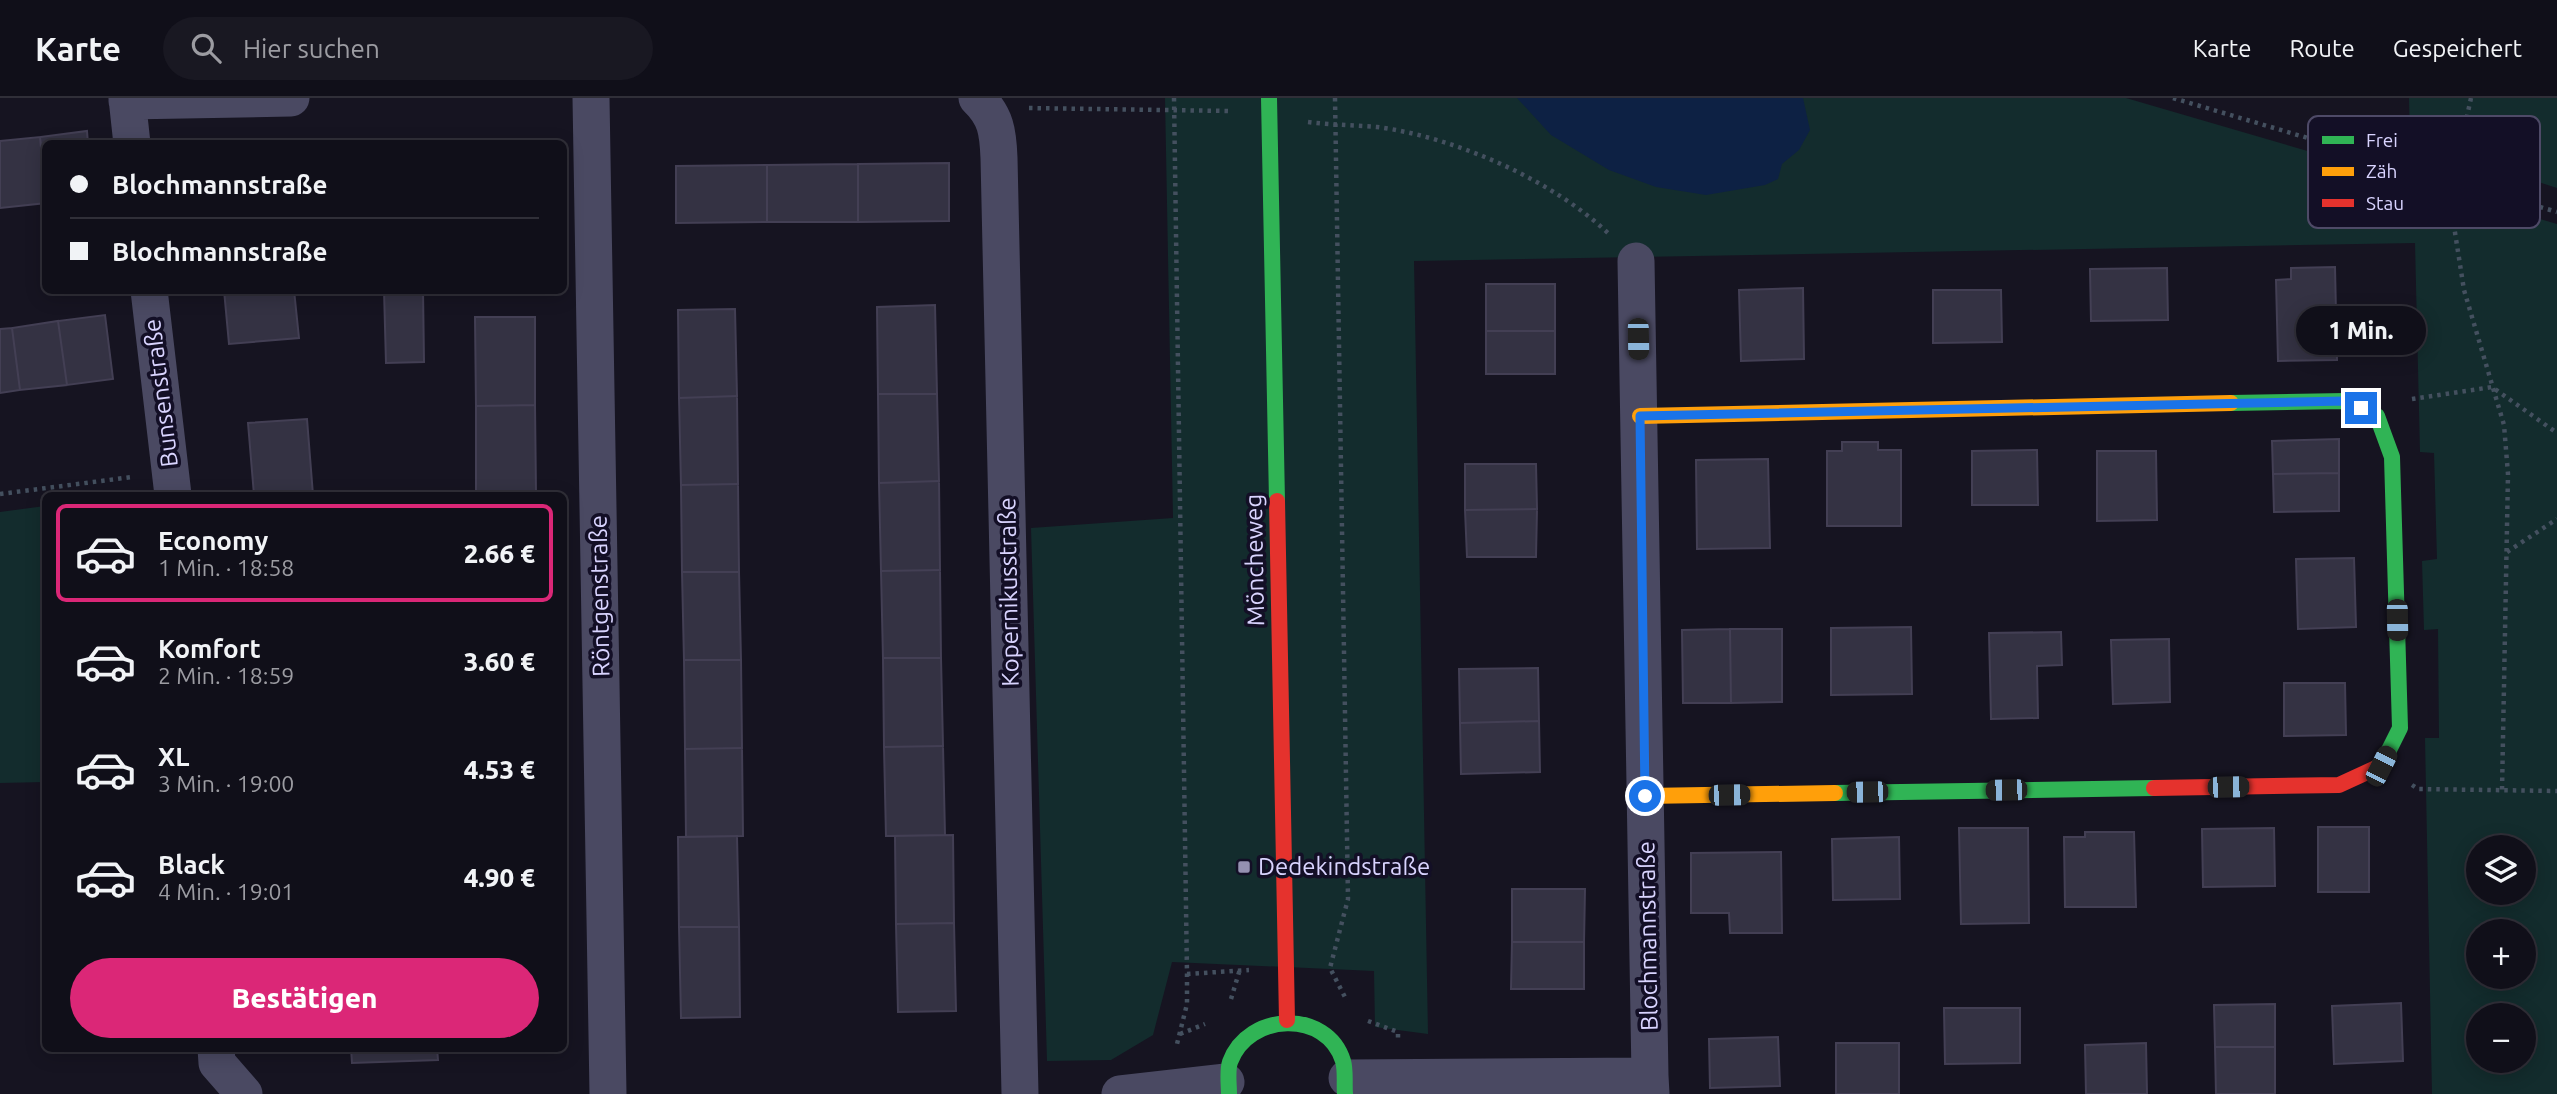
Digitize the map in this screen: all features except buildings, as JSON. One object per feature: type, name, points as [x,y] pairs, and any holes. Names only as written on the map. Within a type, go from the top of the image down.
[{"type":"street","points":[[132,140],[127,99],[290,98]]},
{"type":"street","name":"Röntgenstraße","points":[[591,98],[608,1094]]},
{"type":"street","name":"Möncheweg","points":[[1269,98],[1287,1020]]},
{"type":"street","name":"Kopernikusstraße","points":[[982,103],[997,126],[999,158],[1020,1094]]},
{"type":"street","name":"Blochmannstraße","points":[[1636,261],[1651,1085]]},
{"type":"street","name":"Bunsenstraße","points":[[149,294],[172,484]]},
{"type":"street","points":[[1640,416],[2345,401],[2377,416],[2392,457],[2400,728],[2381,766],[2339,785],[1645,796]]},
{"type":"street","points":[[1120,1094],[1176,1086],[1227,1088],[1230,1058],[1243,1039],[1263,1025],[1287,1020],[1309,1025],[1328,1037],[1341,1055],[1346,1086],[1651,1085]]},
{"type":"street","points":[[216,1052],[217,1063],[244,1094]]},
{"type":"path","points":[[1174,98],[1187,974],[1187,1004],[1175,1052],[1176,1086]]},
{"type":"path","points":[[1330,968],[1348,899],[1335,98]]},
{"type":"path","points":[[2173,98],[2308,138]]},
{"type":"path","points":[[2467,116],[2471,98]]},
{"type":"path","points":[[982,103],[1174,109],[1270,115],[1335,126],[1377,127],[1464,149],[1520,174],[1592,218],[1636,261]]},
{"type":"path","points":[[2540,207],[2557,212]]},
{"type":"path","points":[[2454,228],[2464,290],[2504,425],[2508,474],[2502,791]]},
{"type":"path","points":[[2377,416],[2411,399],[2492,387],[2557,433]]},
{"type":"path","points":[[0,494],[172,484]]},
{"type":"path","points":[[2506,552],[2557,519]]},
{"type":"path","points":[[2381,766],[2418,789],[2557,791]]},
{"type":"green space","points":[[1165,98],[2126,98],[2308,151],[2308,228],[2540,228],[2540,219],[2557,224],[2557,1094],[2432,1094],[2425,738],[2439,738],[2438,629],[2424,630],[2422,561],[2437,559],[2434,453],[2420,452],[2415,243],[1414,261],[1428,1034],[1375,1027],[1374,971],[1172,962],[1153,1035],[1111,1060],[1047,1061],[1031,528],[1173,518]]},
{"type":"green space","points":[[2409,98],[2557,98],[2557,188],[2540,182],[2540,116],[2409,116]]},
{"type":"green space","points":[[42,506],[42,782],[0,783],[0,512]]},
{"type":"water","points":[[1517,98],[1803,98],[1810,130],[1799,150],[1782,164],[1778,179],[1765,185],[1706,195],[1656,187],[1609,170],[1551,135]]},
{"type":"traffic: fast","points":[[1269,98],[1277,501]]},
{"type":"traffic: fast","points":[[2231,403],[2345,401],[2377,416],[2392,457],[2400,728],[2381,766],[2376,768]]},
{"type":"traffic: fast","points":[[1835,793],[2154,788]]},
{"type":"traffic: fast","points":[[1229,1094],[1229,1066],[1239,1045],[1253,1033],[1269,1026],[1287,1023],[1305,1025],[1321,1032],[1334,1044],[1344,1065],[1345,1094]]},
{"type":"traffic: slow","points":[[1640,416],[2231,403]]},
{"type":"traffic: slow","points":[[1645,796],[1835,793]]},
{"type":"traffic: jam","points":[[1277,501],[1287,1020]]},
{"type":"traffic: jam","points":[[2154,788],[2339,785],[2376,768]]},
{"type":"place","name":"Dedekindstraße","points":[[1244,867]]},
{"type":"route","points":[[1645,796],[1640,416],[2345,401],[2361,408]]}]
